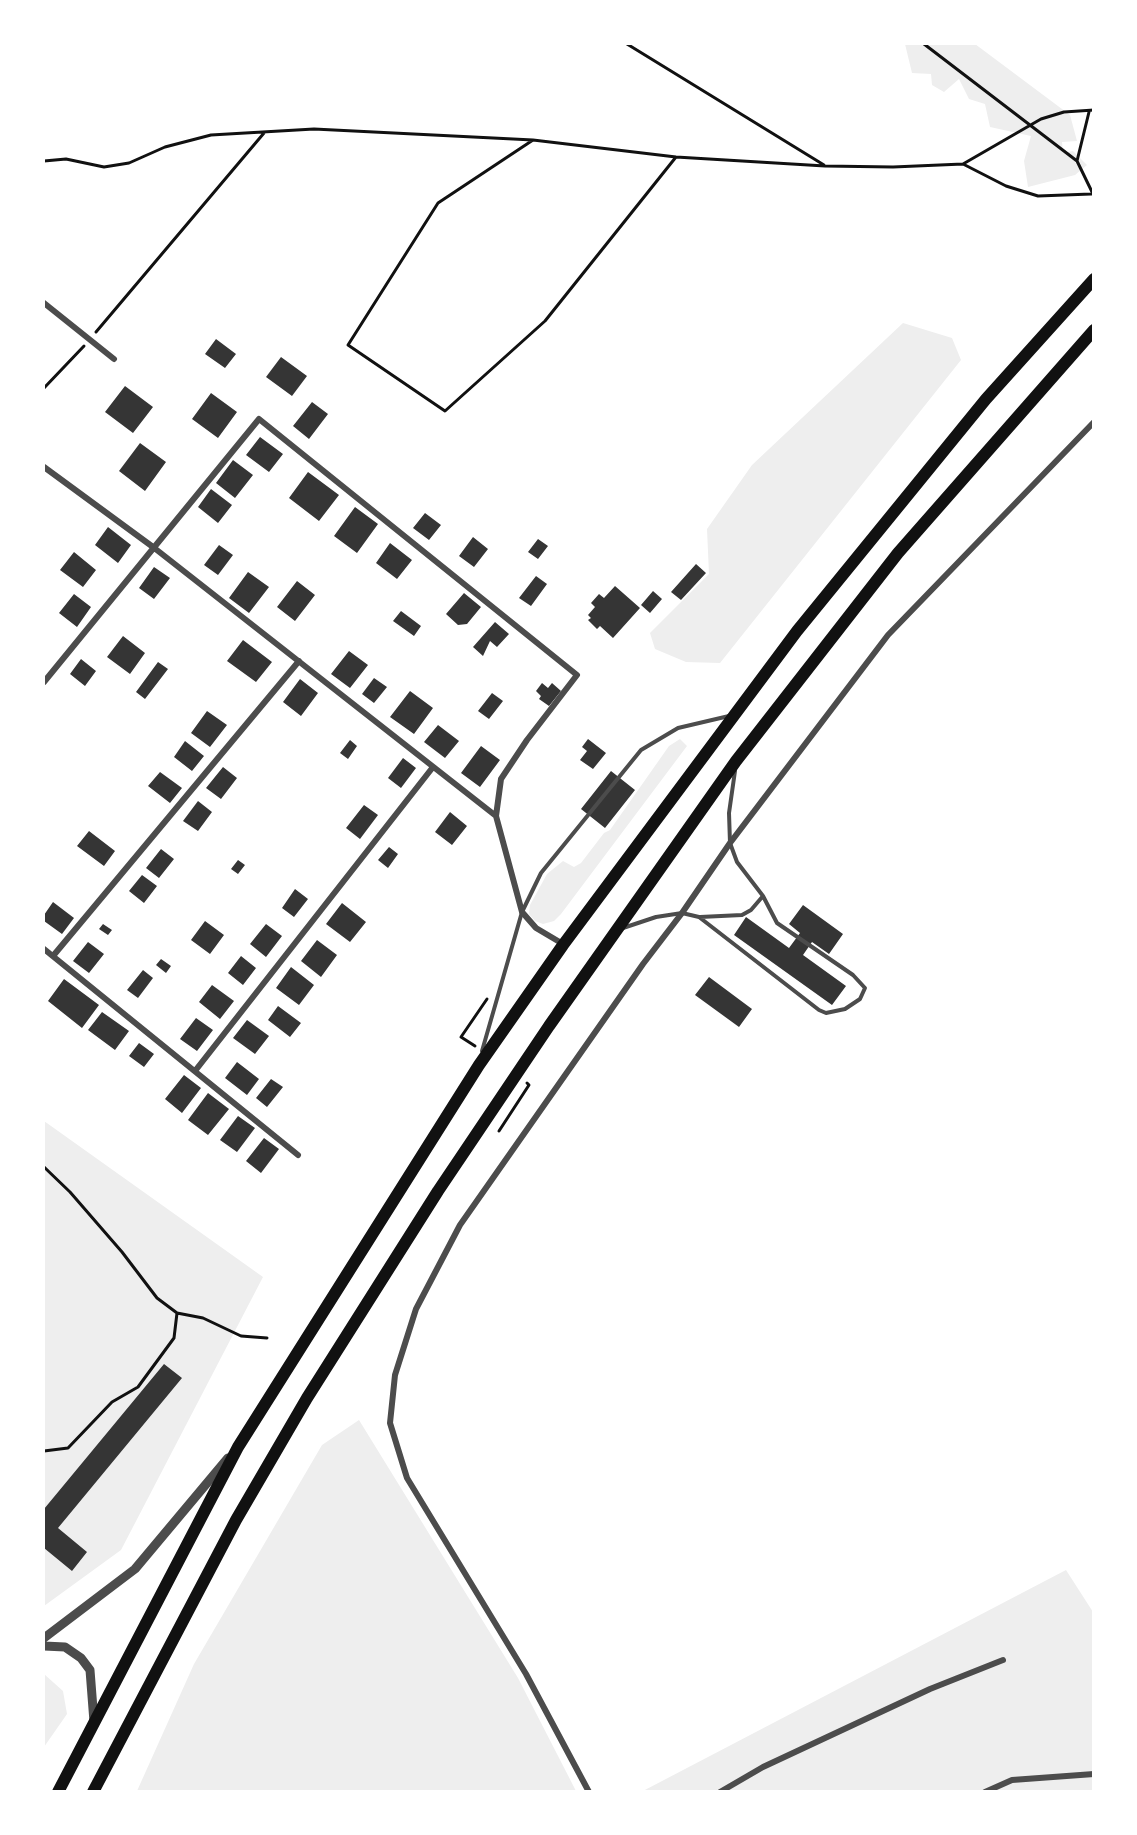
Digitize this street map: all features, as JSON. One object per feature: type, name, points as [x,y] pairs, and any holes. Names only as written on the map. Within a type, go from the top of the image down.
[{"type":"highway","points":[[58,1791],[238,1447],[479,1065],[563,945],[733,715],[874,534],[986,399],[1094,279]]},
{"type":"highway","points":[[93,1791],[236,1520],[307,1398],[438,1191],[549,1026],[736,761],[898,553],[1094,330]]},
{"type":"street","points":[[44,303],[114,359]]},
{"type":"street","points":[[44,682],[259,419],[577,675],[527,740],[501,780],[496,816],[522,912],[536,928],[563,945]]},
{"type":"street","points":[[590,1791],[526,1674],[407,1478],[390,1423],[395,1375],[416,1309],[460,1226],[643,964],[682,914],[730,843],[888,635],[1094,422]]},
{"type":"street","points":[[44,467],[153,547],[496,816]]},
{"type":"street","points":[[53,956],[299,661]]},
{"type":"street","points":[[195,1071],[433,767]]},
{"type":"street","points":[[44,949],[298,1155]]},
{"type":"street","points":[[44,1638],[135,1569],[238,1447]]},
{"type":"street","points":[[44,1646],[65,1647],[81,1658],[90,1670],[94,1723]]},
{"type":"street","points":[[720,1791],[763,1767],[930,1689],[1003,1660]]},
{"type":"street","points":[[985,1791],[1012,1780],[1094,1774]]},
{"type":"lane","points":[[479,1065],[522,912],[541,873],[641,750],[678,728],[733,715]]},
{"type":"lane","points":[[699,917],[826,1013],[845,1009],[860,999],[865,988],[859,981],[836,962],[777,923],[763,896],[737,862],[730,843],[729,813],[736,761]]},
{"type":"lane","points":[[616,931],[656,917],[682,914],[699,917],[742,915],[751,910],[763,896]]},
{"type":"path","points":[[627,44],[825,166]]},
{"type":"path","points":[[924,44],[1077,161],[1092,195],[1038,196],[1006,186],[963,164]]},
{"type":"path","points":[[44,160],[66,159],[104,167],[129,163],[165,147],[211,135],[314,129],[533,140],[676,157],[825,166],[893,167],[963,164],[1030,125],[1064,112],[1091,111],[1077,161]]},
{"type":"path","points":[[44,388],[90,340],[188,220],[265,132]]},
{"type":"path","points":[[533,140],[438,203],[348,345],[445,411],[545,321],[676,157]]},
{"type":"path","points":[[461,1037],[489,994]]},
{"type":"path","points":[[500,1131],[529,1085]]},
{"type":"path","points":[[44,1167],[70,1192],[157,1298],[177,1313],[203,1318],[241,1336],[267,1338]]},
{"type":"path","points":[[44,1451],[68,1448],[112,1402],[138,1388],[174,1338],[177,1313]]},
{"type":"shaded area","points":[[905,44],[975,44],[1070,115],[1077,141],[1062,142],[1063,153],[1073,151],[1087,165],[1075,175],[1028,187],[1024,161],[1031,136],[990,127],[985,104],[969,99],[959,79],[944,92],[932,85],[931,74],[912,73]]},
{"type":"shaded area","points":[[903,323],[952,338],[961,360],[720,663],[686,662],[655,649],[650,633],[709,574],[707,529],[752,465]]},
{"type":"shaded area","points":[[680,739],[687,746],[561,914],[554,921],[543,924],[535,921],[529,914],[530,905],[547,874],[563,861],[574,867],[581,863],[604,833],[610,830],[669,746]]},
{"type":"shaded area","points":[[44,1121],[263,1277],[121,1550],[44,1606]]},
{"type":"shaded area","points":[[359,1420],[518,1678],[576,1791],[137,1791],[194,1664],[322,1445]]},
{"type":"shaded area","points":[[1066,1570],[1093,1612],[1093,1791],[641,1792]]},
{"type":"shaded area","points":[[44,1674],[63,1691],[67,1714],[44,1747]]},
{"type":"building","points":[[216,339],[236,354],[225,368],[205,354]]},
{"type":"building","points":[[281,357],[307,376],[292,396],[266,377]]},
{"type":"building","points":[[125,386],[153,407],[133,433],[105,412]]},
{"type":"building","points":[[211,393],[237,412],[218,438],[192,419]]},
{"type":"building","points":[[312,402],[328,414],[309,439],[293,426]]},
{"type":"building","points":[[260,437],[283,454],[269,472],[246,455]]},
{"type":"building","points":[[140,443],[166,462],[145,491],[119,471]]},
{"type":"building","points":[[233,460],[253,475],[235,498],[216,483]]},
{"type":"building","points":[[308,472],[339,495],[319,521],[289,498]]},
{"type":"building","points":[[211,489],[232,505],[218,523],[198,507]]},
{"type":"building","points":[[355,507],[378,524],[357,553],[334,536]]},
{"type":"building","points":[[425,513],[441,525],[429,540],[413,528]]},
{"type":"building","points":[[108,527],[131,545],[118,563],[95,545]]},
{"type":"building","points":[[473,537],[488,549],[474,567],[459,556]]},
{"type":"building","points":[[538,539],[548,546],[538,559],[528,552]]},
{"type":"building","points":[[390,543],[412,560],[397,579],[376,563]]},
{"type":"building","points":[[219,545],[233,555],[218,575],[204,565]]},
{"type":"building","points":[[74,552],[96,570],[83,587],[60,570]]},
{"type":"building","points":[[696,564],[706,573],[681,600],[671,592]]},
{"type":"building","points":[[154,567],[170,578],[154,599],[139,588]]},
{"type":"building","points":[[248,572],[269,587],[249,613],[229,598]]},
{"type":"building","points":[[536,576],[547,584],[531,606],[519,598]]},
{"type":"building","points":[[297,581],[315,595],[295,621],[277,607]]},
{"type":"building","points":[[615,586],[640,608],[613,638],[600,626],[597,629],[588,620],[591,618],[588,615],[595,607],[591,603],[599,594],[604,598]]},
{"type":"building","points":[[653,591],[662,599],[650,613],[641,605]]},
{"type":"building","points":[[464,593],[481,607],[467,624],[458,625],[446,614]]},
{"type":"building","points":[[74,594],[91,607],[77,627],[59,613]]},
{"type":"building","points":[[401,611],[421,626],[414,636],[393,621]]},
{"type":"building","points":[[495,622],[509,634],[497,647],[490,641],[483,656],[473,647]]},
{"type":"building","points":[[123,636],[145,653],[130,674],[107,657]]},
{"type":"building","points":[[243,640],[272,662],[256,682],[227,661]]},
{"type":"building","points":[[349,651],[368,665],[350,688],[331,674]]},
{"type":"building","points":[[81,659],[96,671],[85,686],[70,674]]},
{"type":"building","points":[[158,662],[168,669],[145,699],[136,692]]},
{"type":"building","points":[[374,678],[387,687],[374,703],[362,694]]},
{"type":"building","points":[[300,679],[318,693],[301,716],[283,702]]},
{"type":"building","points":[[542,683],[548,688],[552,683],[561,691],[549,706],[539,699],[541,696],[536,691]]},
{"type":"building","points":[[410,691],[433,708],[414,734],[390,717]]},
{"type":"building","points":[[492,693],[503,701],[489,719],[478,711]]},
{"type":"building","points":[[207,711],[227,725],[210,747],[191,733]]},
{"type":"building","points":[[438,725],[459,741],[445,758],[424,742]]},
{"type":"building","points":[[588,739],[606,753],[593,769],[580,760],[587,751],[582,747]]},
{"type":"building","points":[[350,740],[357,746],[348,759],[340,753]]},
{"type":"building","points":[[185,741],[204,756],[192,771],[174,757]]},
{"type":"building","points":[[481,746],[500,760],[480,787],[461,773]]},
{"type":"building","points":[[403,758],[416,768],[401,788],[388,778]]},
{"type":"building","points":[[223,767],[237,778],[221,799],[206,788]]},
{"type":"building","points":[[611,771],[635,790],[605,828],[581,809]]},
{"type":"building","points":[[160,772],[182,788],[170,803],[148,786]]},
{"type":"building","points":[[198,801],[212,812],[198,831],[183,821]]},
{"type":"building","points":[[364,805],[378,815],[360,839],[346,828]]},
{"type":"building","points":[[450,812],[467,826],[452,845],[435,832]]},
{"type":"building","points":[[89,831],[115,851],[104,866],[77,846]]},
{"type":"building","points":[[389,847],[398,854],[388,868],[378,860]]},
{"type":"building","points":[[161,849],[174,859],[159,878],[146,868]]},
{"type":"building","points":[[238,860],[245,865],[238,874],[231,869]]},
{"type":"building","points":[[142,875],[157,886],[144,903],[129,891]]},
{"type":"building","points":[[295,889],[308,899],[294,917],[282,908]]},
{"type":"building","points":[[53,902],[74,918],[62,934],[44,921],[44,915]]},
{"type":"building","points":[[342,903],[366,922],[350,942],[326,924]]},
{"type":"building","points":[[803,905],[843,934],[829,954],[812,942],[803,955],[846,986],[832,1005],[734,935],[746,917],[789,948],[800,933],[789,924]]},
{"type":"building","points":[[205,921],[224,935],[210,954],[191,940]]},
{"type":"building","points":[[103,924],[112,930],[108,935],[99,929]]},
{"type":"building","points":[[266,924],[282,936],[266,957],[250,944]]},
{"type":"building","points":[[317,940],[337,955],[321,977],[301,961]]},
{"type":"building","points":[[88,942],[104,954],[89,973],[73,961]]},
{"type":"building","points":[[241,956],[256,968],[243,985],[228,973]]},
{"type":"building","points":[[161,959],[171,966],[166,973],[156,965]]},
{"type":"building","points":[[291,967],[314,985],[299,1005],[276,988]]},
{"type":"building","points":[[143,970],[153,978],[138,998],[127,990]]},
{"type":"building","points":[[709,977],[752,1009],[739,1027],[695,995]]},
{"type":"building","points":[[64,979],[99,1005],[82,1028],[48,1001]]},
{"type":"building","points":[[212,985],[234,1001],[220,1019],[199,1002]]},
{"type":"building","points":[[278,1006],[301,1023],[290,1037],[268,1020]]},
{"type":"building","points":[[102,1012],[129,1031],[115,1050],[88,1030]]},
{"type":"building","points":[[196,1018],[213,1030],[197,1051],[180,1039]]},
{"type":"building","points":[[247,1020],[269,1036],[255,1054],[233,1038]]},
{"type":"building","points":[[139,1043],[154,1054],[144,1067],[129,1056]]},
{"type":"building","points":[[237,1062],[259,1079],[247,1095],[225,1078]]},
{"type":"building","points":[[184,1075],[201,1088],[182,1113],[165,1099]]},
{"type":"building","points":[[271,1079],[283,1087],[267,1107],[256,1098]]},
{"type":"building","points":[[208,1093],[229,1109],[208,1135],[188,1120]]},
{"type":"building","points":[[238,1116],[255,1128],[237,1152],[220,1140]]},
{"type":"building","points":[[264,1138],[279,1149],[261,1173],[246,1161]]},
{"type":"building","points":[[164,1364],[182,1378],[58,1528],[87,1552],[72,1571],[44,1548],[44,1509]]}]
